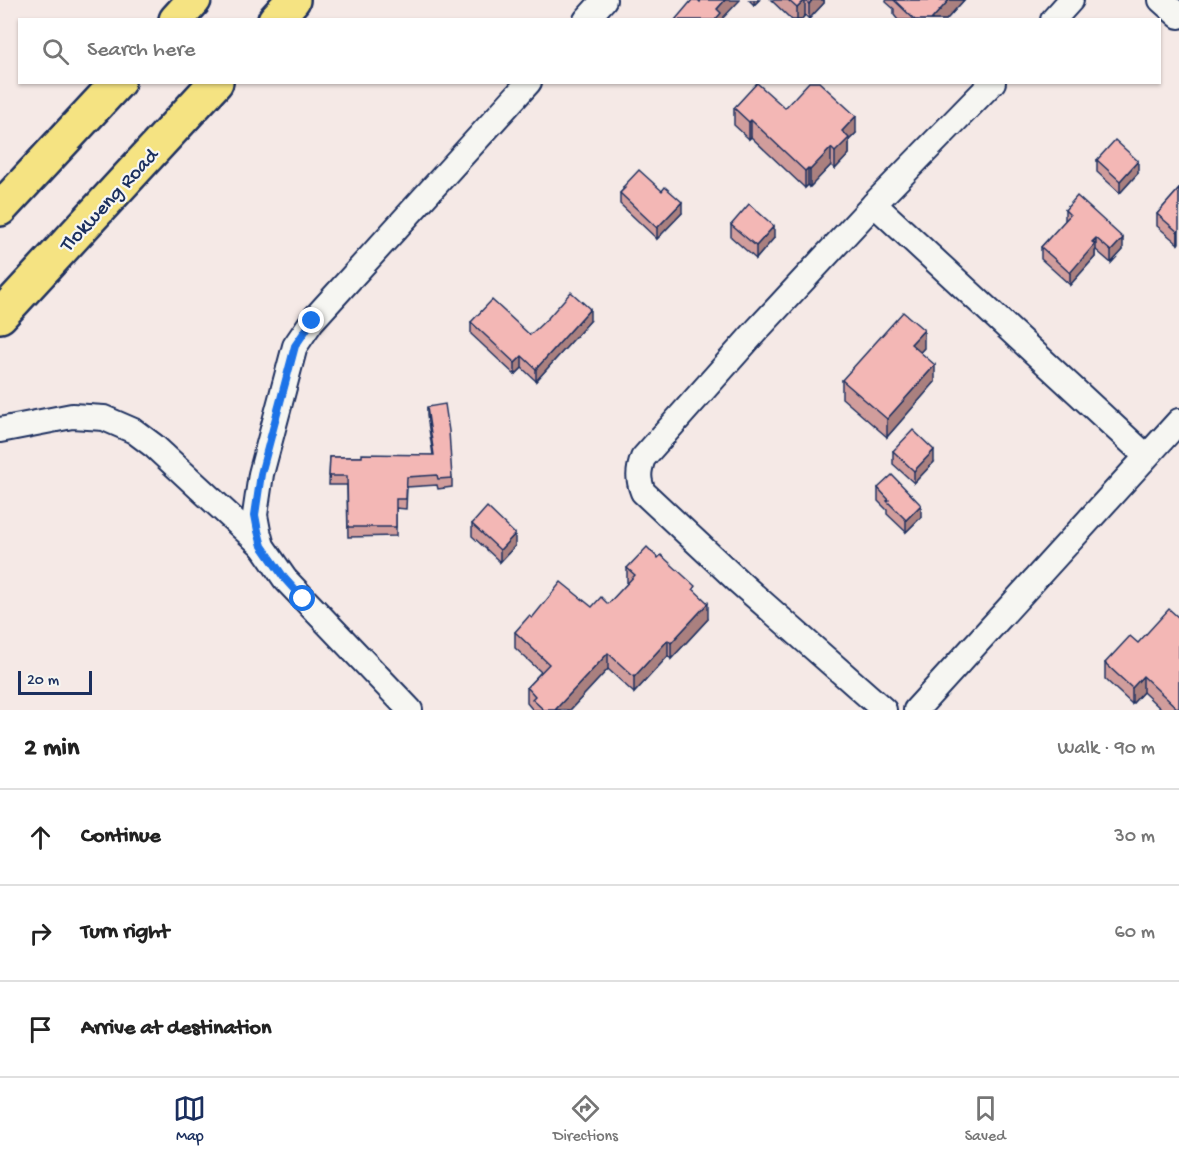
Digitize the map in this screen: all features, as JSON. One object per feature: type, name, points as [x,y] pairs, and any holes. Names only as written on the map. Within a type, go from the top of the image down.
[{"type":"main road","points":[[178,18],[194,0]]},
{"type":"main road","points":[[276,18],[293,0]]},
{"type":"main road","points":[[0,209],[116,84]]},
{"type":"main road","name":"Tlokweng Road","points":[[0,316],[214,84]]},
{"type":"street","points":[[588,18],[604,0]]},
{"type":"street","points":[[1055,18],[1071,0]]},
{"type":"street","points":[[1161,0],[1179,16]]},
{"type":"street","points":[[262,546],[255,515],[261,474],[295,346],[312,321],[527,84]]},
{"type":"street","points":[[884,710],[747,590],[643,492],[638,480],[638,471],[643,458],[755,332],[874,204],[991,84]]},
{"type":"street","points":[[874,204],[1146,456]]},
{"type":"street","points":[[0,430],[72,416],[104,418],[134,431],[154,446],[262,546],[285,579],[303,599],[410,710]]},
{"type":"street","points":[[916,710],[1179,421]]},
{"type":"building","points":[[692,0],[700,2],[701,0],[725,0],[717,9],[721,13],[717,18],[677,18]]},
{"type":"building","points":[[788,0],[805,0],[797,8]]},
{"type":"building","points":[[894,0],[949,0],[933,18],[913,18]]},
{"type":"building","points":[[758,84],[785,108],[807,84],[821,84],[856,116],[842,131],[849,138],[835,152],[831,148],[810,170],[808,168],[805,171],[751,120],[749,122],[734,108]]},
{"type":"building","points":[[1115,140],[1138,161],[1120,181],[1097,160]]},
{"type":"building","points":[[639,170],[662,191],[665,187],[682,202],[657,228],[620,193]]},
{"type":"building","points":[[1179,189],[1179,230],[1178,232],[1157,214]]},
{"type":"building","points":[[1077,196],[1123,238],[1111,251],[1096,238],[1092,242],[1095,244],[1070,273],[1041,247],[1070,215],[1065,210]]},
{"type":"building","points":[[749,204],[774,226],[756,246],[731,225]]},
{"type":"building","points":[[571,292],[590,309],[536,369],[522,356],[515,363],[471,322],[492,300],[530,335]]},
{"type":"building","points":[[903,312],[924,330],[911,344],[935,365],[887,419],[842,380]]},
{"type":"building","points":[[445,404],[452,478],[438,479],[437,475],[407,477],[406,499],[396,499],[396,527],[348,527],[347,476],[329,476],[330,457],[362,457],[362,454],[434,455],[427,407]]},
{"type":"building","points":[[913,430],[934,450],[914,471],[893,451]]},
{"type":"building","points":[[892,475],[921,505],[906,520],[878,488]]},
{"type":"building","points":[[487,507],[515,534],[500,550],[472,524]]},
{"type":"building","points":[[647,547],[658,558],[661,555],[695,586],[693,589],[708,603],[671,643],[668,640],[634,677],[608,653],[555,710],[544,710],[532,699],[535,696],[527,687],[549,664],[515,632],[529,616],[532,618],[561,582],[592,607],[601,597],[608,604],[635,575],[627,568]]},
{"type":"building","points":[[1169,609],[1179,618],[1179,710],[1143,676],[1132,688],[1105,663],[1130,636],[1138,643]]},
{"type":"route","points":[[303,599],[285,579],[262,546],[255,515],[261,474],[295,346],[312,321]]}]
